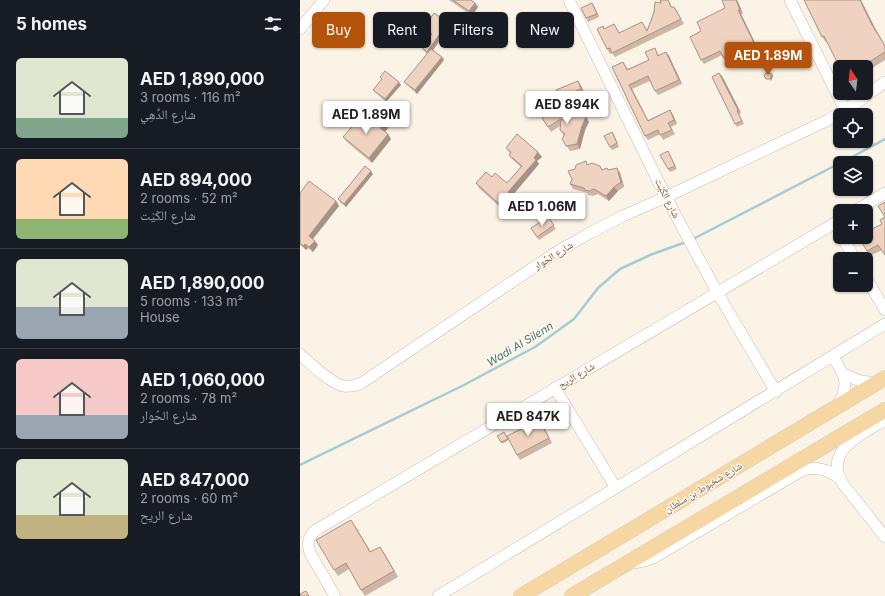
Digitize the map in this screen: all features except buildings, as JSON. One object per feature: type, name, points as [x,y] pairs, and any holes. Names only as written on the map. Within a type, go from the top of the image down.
[{"type":"main road","name":"شارع شخبوط بن سلطان","points":[[521,596],[881,381]]},
{"type":"main road","points":[[572,596],[885,410]]},
{"type":"street","points":[[300,29],[324,0]]},
{"type":"street","name":"شارع الكَيْت","points":[[569,0],[666,197],[717,292],[776,392]]},
{"type":"street","points":[[790,0],[844,108]]},
{"type":"street","name":"شارع الحُوار","points":[[848,108],[885,82]]},
{"type":"street","name":"شارع الحُوار","points":[[300,354],[335,383],[343,386],[360,384],[555,253],[588,234],[833,116]]},
{"type":"street","points":[[866,204],[885,193]]},
{"type":"street","name":"شارع الريح","points":[[335,596],[308,547],[308,540],[316,530],[833,223]]},
{"type":"street","points":[[873,290],[885,310]]},
{"type":"street","points":[[438,596],[776,392],[885,324]]},
{"type":"street","points":[[833,357],[844,374],[844,392],[837,407]]},
{"type":"street","points":[[844,374],[860,381],[881,381]]},
{"type":"street","points":[[555,388],[616,488]]},
{"type":"street","points":[[839,478],[838,465],[841,453],[845,447],[854,438],[885,420]]},
{"type":"street","points":[[628,563],[644,561],[655,557],[808,468],[824,469],[839,478],[885,537]]},
{"type":"waterway","name":"Wadi Al Silenn","points":[[854,156],[885,139]]},
{"type":"waterway","name":"Wadi Al Silenn","points":[[693,239],[833,167]]},
{"type":"waterway","name":"Wadi Al Silenn","points":[[300,465],[464,385],[535,347],[574,319],[598,288],[620,269],[650,255],[686,242]]}]
